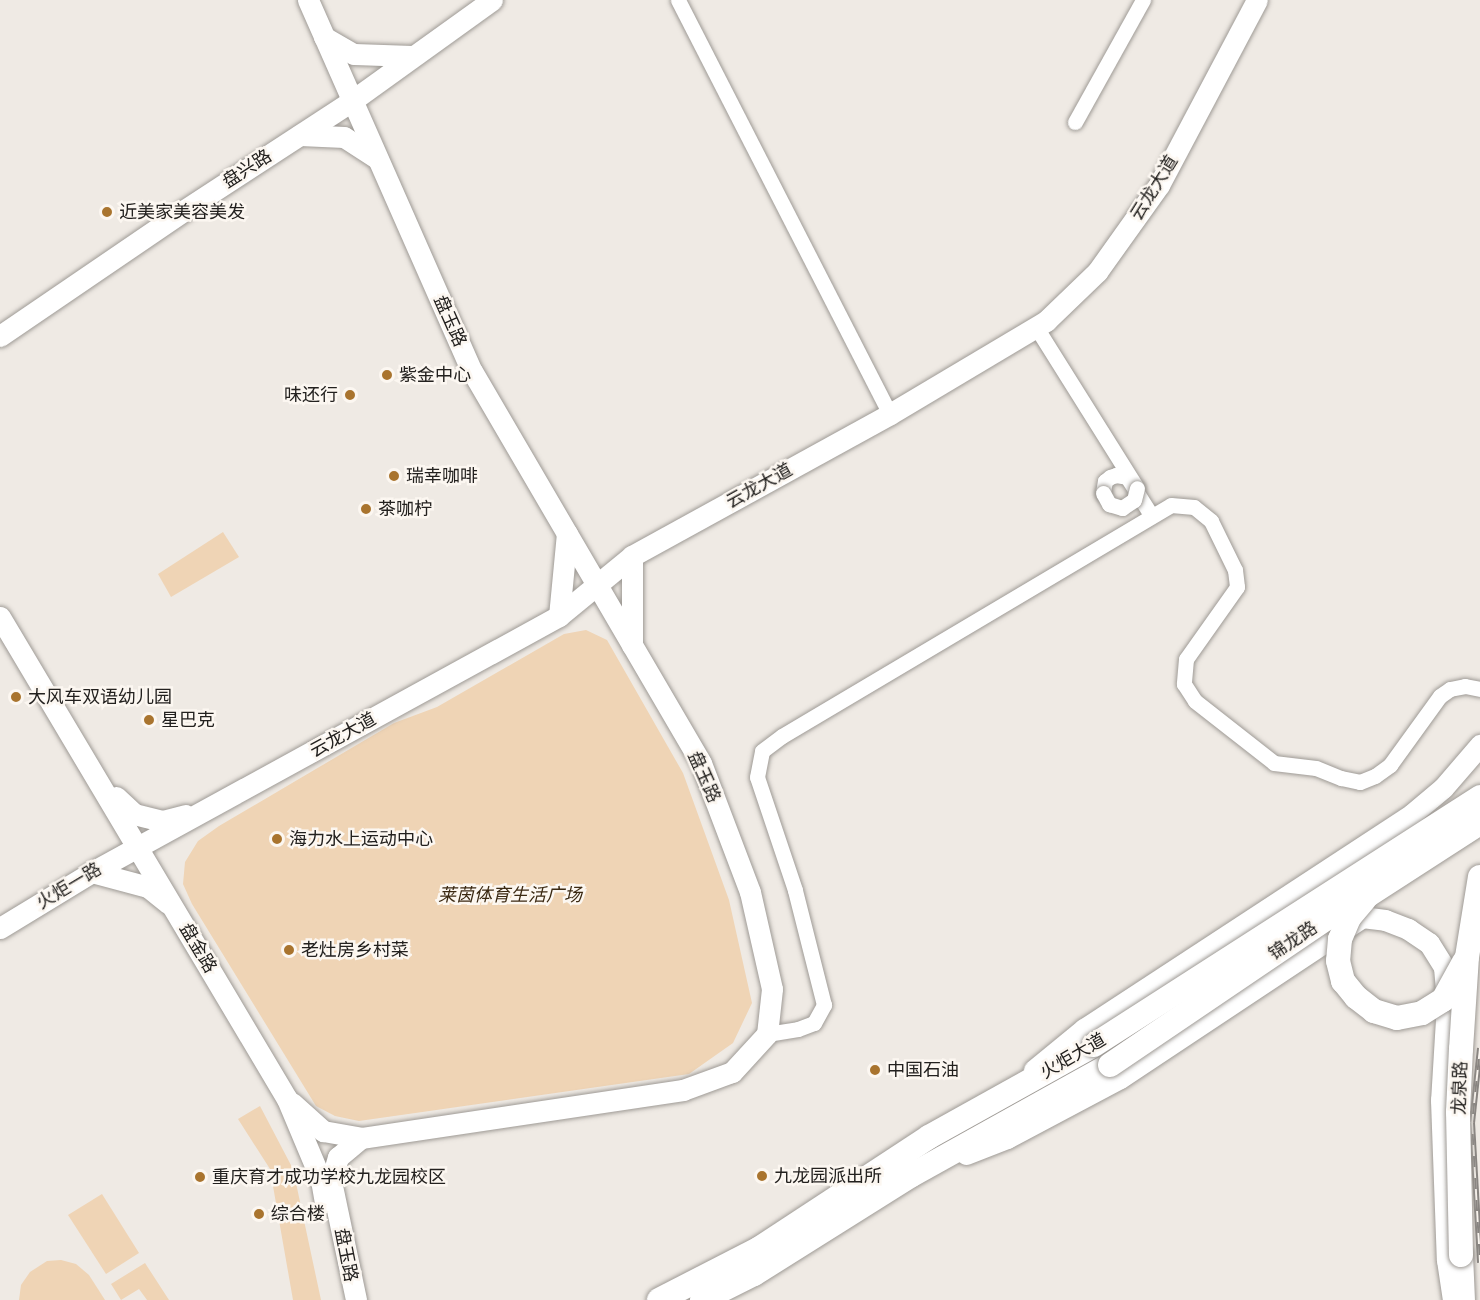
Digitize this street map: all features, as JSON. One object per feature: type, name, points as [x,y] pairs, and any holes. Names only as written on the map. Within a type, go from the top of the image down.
[{"type":"main road","name":"火炬大道","points":[[658,1300],[760,1248],[929,1137],[1094,1045],[1480,798]]},
{"type":"main road","name":"锦龙路","points":[[1110,1065],[1327,918],[1364,907],[1480,823]]},
{"type":"main road","name":"龙泉路","points":[[1463,1300],[1458,1112],[1467,957],[1480,877]]},
{"type":"main road","points":[[1364,907],[1349,918],[1340,939],[1338,962],[1343,981],[1356,997],[1374,1011],[1397,1018],[1422,1013],[1443,1000],[1467,957]]},
{"type":"main road","name":"火炬大道","points":[[702,1300],[754,1274],[912,1175],[1110,1065]]},
{"type":"main road","points":[[732,1300],[754,1274],[760,1248]]},
{"type":"street","name":"盘玉路","points":[[308,0],[472,371],[701,763],[750,892],[772,988],[766,1034]]},
{"type":"street","name":"盘兴路","points":[[0,336],[183,211],[353,100],[492,0]]},
{"type":"street","points":[[678,0],[890,414]]},
{"type":"street","points":[[1075,122],[1143,0]]},
{"type":"street","name":"云龙大道","points":[[139,847],[559,616],[632,556],[890,414],[1046,321],[1098,272],[1159,185],[1257,0]]},
{"type":"street","points":[[324,37],[354,54],[412,56]]},
{"type":"street","points":[[300,135],[344,136],[379,160]]},
{"type":"street","points":[[1036,327],[1137,488],[1134,501],[1122,508],[1109,504],[1103,494],[1105,481],[1116,475],[1127,477],[1151,515]]},
{"type":"street","points":[[287,1099],[323,1131],[361,1138],[683,1090],[732,1072],[766,1034],[798,1029],[814,1023],[824,1005],[795,890],[757,777],[762,751],[782,736],[1171,505],[1194,507],[1211,521],[1235,570],[1237,587],[1186,659],[1184,684],[1195,701],[1274,763],[1316,768],[1341,778],[1360,782],[1375,776],[1390,765],[1440,696],[1450,689],[1465,686],[1480,689]]},
{"type":"street","points":[[559,616],[567,533]]},
{"type":"street","points":[[632,556],[632,646]]},
{"type":"street","name":"盘金路","points":[[0,617],[177,910],[287,1099],[321,1180],[345,1300]]},
{"type":"street","points":[[1006,1094],[1084,1029],[1412,814],[1443,788],[1480,745]]},
{"type":"street","points":[[100,783],[134,814],[163,821],[206,809]]},
{"type":"street","points":[[912,1175],[1007,1138],[1120,1078],[1315,948],[1364,907],[1480,798]]},
{"type":"street","name":"火炬一路","points":[[0,928],[92,872],[139,847]]},
{"type":"street","points":[[92,872],[148,887],[177,910]]},
{"type":"street","points":[[1453,1300],[1447,1260],[1441,1100],[1447,1003],[1462,928],[1480,884]]},
{"type":"street","points":[[1283,900],[1295,903],[1308,916],[1316,934],[1315,948]]},
{"type":"street","points":[[1364,907],[1385,920],[1408,929],[1429,943],[1444,967],[1447,1003]]},
{"type":"street","name":"盘玉路","points":[[356,1300],[331,1181],[338,1157],[361,1138]]},
{"type":"green space","points":[[223,532],[239,557],[171,597],[158,574]]},
{"type":"green space","name":"莱茵体育生活广场","points":[[586,630],[607,640],[683,773],[729,900],[752,1003],[733,1043],[689,1074],[359,1121],[335,1116],[316,1106],[192,904],[183,884],[185,862],[198,841],[219,826],[394,723],[437,707],[564,634]]},
{"type":"green space","points":[[260,1106],[293,1169],[321,1300],[293,1300],[270,1169],[238,1119]]},
{"type":"green space","points":[[102,1194],[139,1253],[106,1274],[68,1215]]},
{"type":"green space","points":[[61,1260],[76,1264],[89,1275],[105,1300],[19,1300],[21,1285],[30,1272],[47,1261]]},
{"type":"green space","points":[[145,1263],[169,1300],[147,1300],[139,1289],[121,1300],[111,1284]]},
{"type":"railway","points":[[1480,1048],[1472,1123],[1480,1263]]},
{"type":"place","name":"近美家美容美发","points":[[107,212]]},
{"type":"place","name":"紫金中心","points":[[387,375]]},
{"type":"place","name":"味还行","points":[[350,395]]},
{"type":"place","name":"瑞幸咖啡","points":[[394,476]]},
{"type":"place","name":"茶咖柠","points":[[366,509]]},
{"type":"place","name":"大风车双语幼儿园","points":[[16,697]]},
{"type":"place","name":"星巴克","points":[[149,720]]},
{"type":"place","name":"海力水上运动中心","points":[[277,839]]},
{"type":"place","name":"老灶房乡村菜","points":[[289,950]]},
{"type":"place","name":"中国石油","points":[[875,1070]]},
{"type":"place","name":"九龙园派出所","points":[[762,1176]]},
{"type":"place","name":"重庆育才成功学校九龙园校区","points":[[200,1177]]},
{"type":"place","name":"综合楼","points":[[259,1214]]}]
